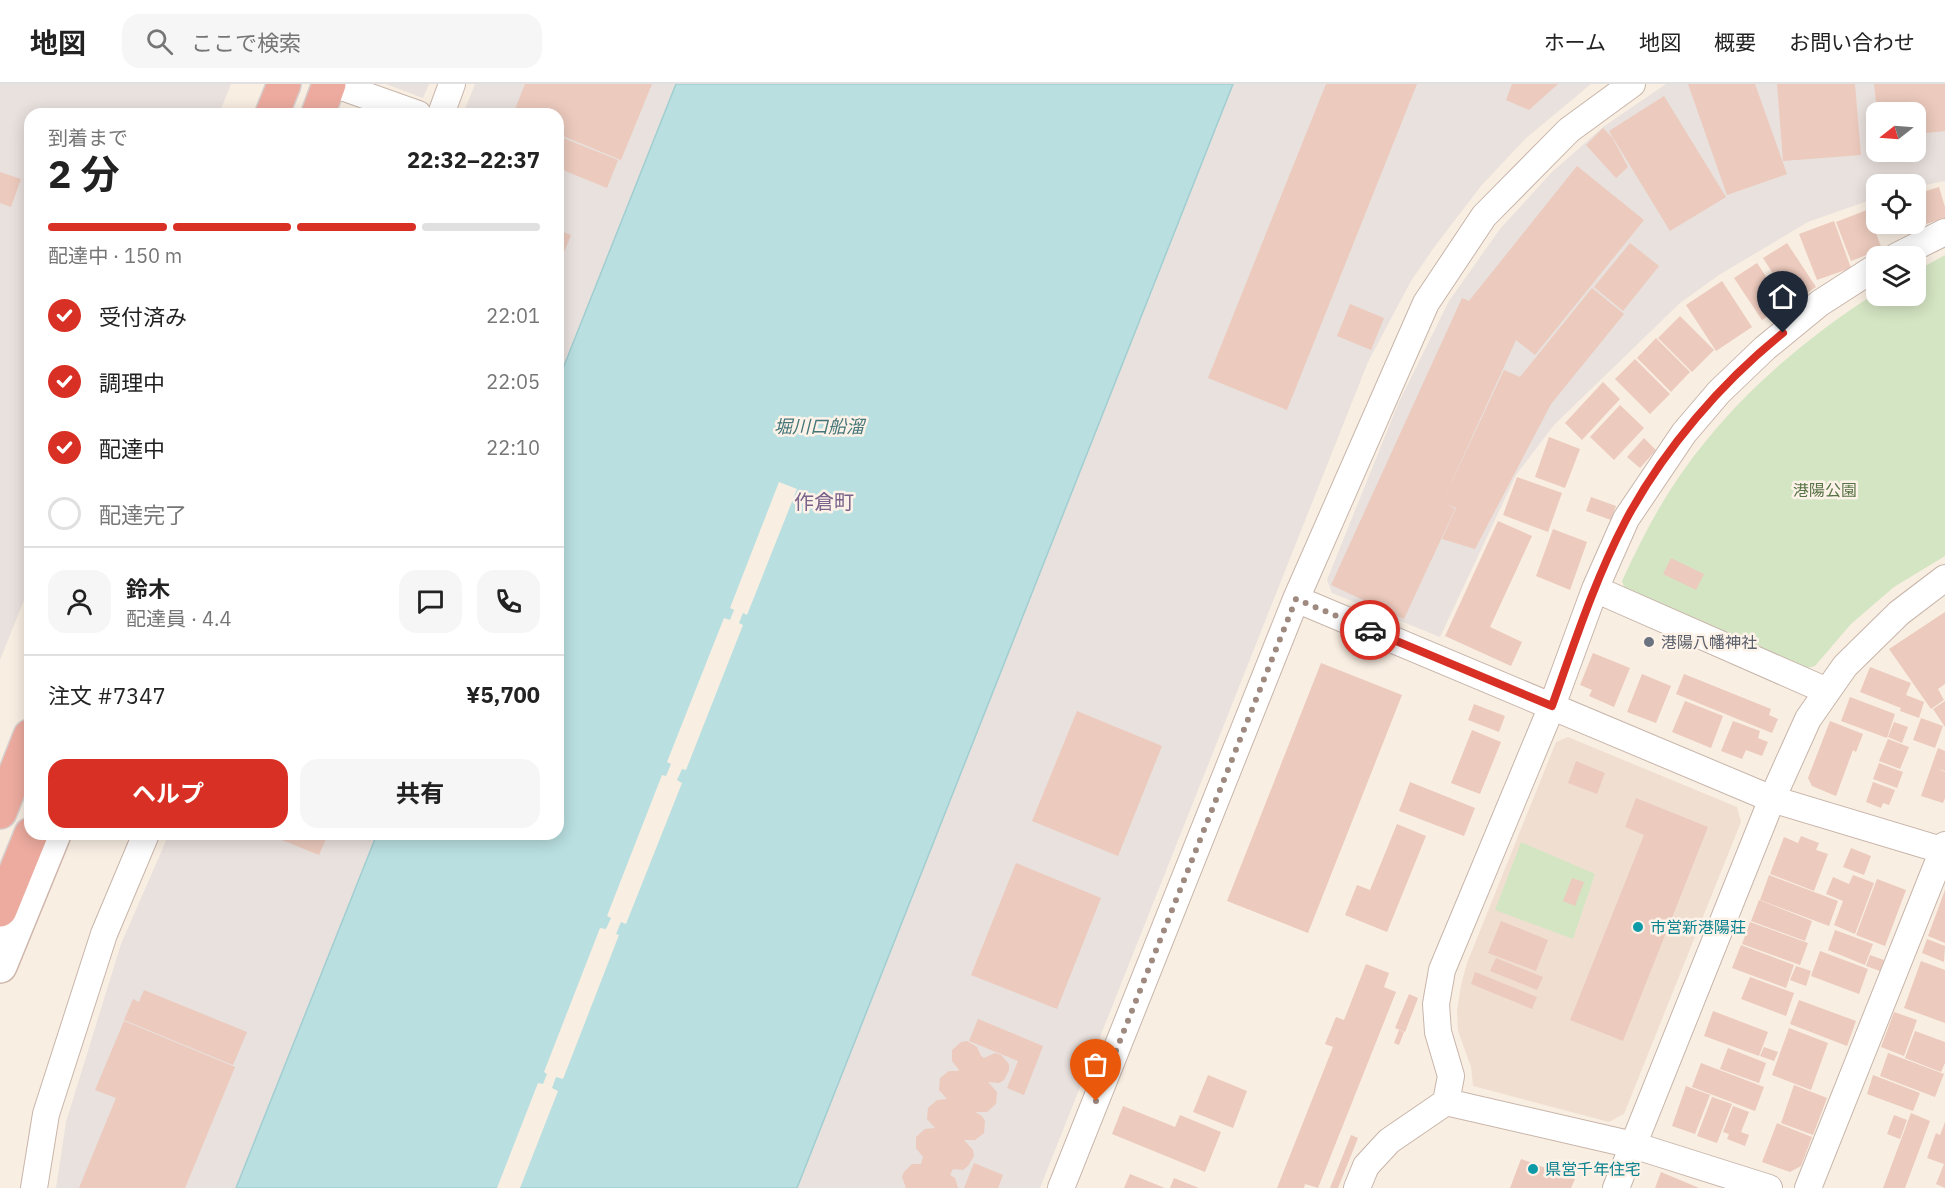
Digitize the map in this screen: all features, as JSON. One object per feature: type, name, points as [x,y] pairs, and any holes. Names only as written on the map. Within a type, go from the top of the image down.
[{"type":"highway","points":[[274,108],[284,84]]},
{"type":"highway","points":[[323,108],[337,92]]},
{"type":"highway","points":[[0,812],[24,751]]},
{"type":"highway","points":[[0,910],[29,840]]},
{"type":"street","points":[[443,108],[452,84]]},
{"type":"street","points":[[1061,1188],[1296,599],[1426,303],[1484,216],[1569,130],[1632,84]]},
{"type":"street","points":[[337,92],[396,108]]},
{"type":"street","points":[[1917,246],[1945,232]]},
{"type":"street","points":[[1357,1188],[1366,1166],[1389,1141],[1446,1102],[1450,1076],[1438,1032],[1436,1004],[1442,970],[1552,706],[1595,589],[1626,519],[1684,433],[1719,392],[1765,348],[1820,303],[1866,273]]},
{"type":"street","points":[[1616,1188],[1772,799],[1808,719],[1845,666],[1899,613],[1945,578]]},
{"type":"street","points":[[1595,589],[1827,691]]},
{"type":"street","points":[[1296,599],[1772,799],[1944,849],[1808,1188]]},
{"type":"street","points":[[0,966],[52,840]]},
{"type":"street","points":[[34,1188],[46,1114],[104,934],[143,840]]},
{"type":"street","points":[[1446,1102],[1633,1145],[1768,1188]]},
{"type":"shaded area","points":[[0,84],[231,84],[221,108],[24,108],[24,600],[0,660]]},
{"type":"shaded area","points":[[386,84],[429,84],[423,98]]},
{"type":"shaded area","points":[[475,84],[676,84],[564,366],[564,108],[465,108]]},
{"type":"shaded area","points":[[1233,84],[1591,84],[1525,139],[1481,186],[1411,281],[1368,362],[1040,1188],[797,1188]]},
{"type":"shaded area","points":[[1666,84],[1945,84],[1945,181],[1926,185],[1926,174],[1866,174],[1866,202],[1808,222],[1719,275],[1680,303],[1554,425],[1516,475],[1440,637],[1332,593],[1327,580],[1398,404],[1449,301],[1500,229],[1551,173],[1603,127]]},
{"type":"shaded area","name":"市営新港陽荘","points":[[1568,737],[1737,807],[1741,822],[1624,1114],[1609,1122],[1473,1086],[1471,1067],[1458,1031],[1457,1011],[1467,963],[1556,742]]},
{"type":"shaded area","points":[[166,840],[375,840],[236,1188],[56,1188],[66,1122],[121,944]]},
{"type":"green space","name":"港陽公園","points":[[1945,255],[1945,556],[1894,587],[1851,624],[1815,666],[1800,670],[1626,592],[1622,581],[1662,503],[1712,433],[1736,406],[1817,334],[1866,300],[1866,306],[1926,306],[1926,265]]},
{"type":"green space","points":[[1521,842],[1595,874],[1573,939],[1495,910]]},
{"type":"water","name":"堀川口船溜","points":[[676,84],[1233,84],[797,1188],[236,1188],[375,840],[564,840],[564,366]]},
{"type":"pier","points":[[779,482],[797,489],[747,615],[743,613],[739,623],[743,625],[686,770],[682,769],[677,780],[682,783],[626,924],[621,922],[616,934],[619,935],[563,1079],[556,1077],[552,1088],[558,1091],[520,1188],[497,1188],[538,1083],[543,1084],[547,1074],[544,1072],[600,928],[606,929],[611,918],[607,916],[662,775],[666,776],[671,764],[667,762],[724,618],[730,620],[734,610],[730,608]]},
{"type":"building","points":[[525,84],[652,84],[621,160],[564,136],[564,108],[515,108]]},
{"type":"building","points":[[1326,84],[1417,84],[1287,410],[1208,378]]},
{"type":"building","points":[[1512,84],[1558,84],[1529,110],[1506,100]]},
{"type":"building","points":[[1688,84],[1755,84],[1787,174],[1727,195]]},
{"type":"building","points":[[1777,84],[1855,84],[1861,155],[1783,161]]},
{"type":"building","points":[[1874,84],[1945,84],[1945,131],[1926,133],[1926,102],[1876,102]]},
{"type":"building","points":[[1664,96],[1726,197],[1670,231],[1609,131]]},
{"type":"building","points":[[1603,128],[1612,137],[1628,167],[1616,178],[1586,145]]},
{"type":"building","points":[[564,138],[618,160],[607,188],[564,170]]},
{"type":"building","points":[[1577,166],[1644,220],[1535,355],[1516,340],[1442,503],[1504,370],[1520,377],[1592,288],[1624,314],[1551,404],[1475,549],[1442,539],[1456,508],[1447,504],[1455,509],[1404,619],[1331,585],[1462,298],[1469,301]]},
{"type":"building","points":[[0,172],[21,179],[11,207],[0,203]]},
{"type":"building","points":[[1939,187],[1945,207],[1945,218],[1926,224],[1926,191]]},
{"type":"building","points":[[1866,210],[1866,234],[1876,234],[1881,246],[1866,246],[1866,255],[1851,261],[1836,222]]},
{"type":"building","points":[[1834,221],[1851,268],[1817,280],[1799,234]]},
{"type":"building","points":[[564,232],[571,235],[564,252]]},
{"type":"building","points":[[1630,243],[1659,266],[1623,311],[1594,287]]},
{"type":"building","points":[[1787,243],[1816,287],[1792,303],[1763,258]]},
{"type":"building","points":[[1757,263],[1785,305],[1762,320],[1734,278]]},
{"type":"building","points":[[1722,281],[1752,327],[1716,351],[1686,305]]},
{"type":"building","points":[[1350,304],[1384,318],[1371,350],[1337,336]]},
{"type":"building","points":[[1680,316],[1714,350],[1692,372],[1658,338]]},
{"type":"building","points":[[1656,338],[1690,372],[1671,392],[1637,358]]},
{"type":"building","points":[[1635,359],[1670,394],[1650,414],[1615,379]]},
{"type":"building","points":[[1603,382],[1620,399],[1582,440],[1565,423]]},
{"type":"building","points":[[1620,405],[1644,428],[1614,460],[1590,437]]},
{"type":"building","points":[[1549,437],[1580,449],[1565,488],[1535,477]]},
{"type":"building","points":[[1644,438],[1656,450],[1640,468],[1627,457]]},
{"type":"building","points":[[1517,477],[1562,493],[1548,532],[1503,515]]},
{"type":"building","points":[[1591,497],[1616,506],[1611,520],[1586,511]]},
{"type":"building","points":[[1498,521],[1532,536],[1490,627],[1522,642],[1511,666],[1445,636]]},
{"type":"building","points":[[1553,529],[1587,542],[1570,590],[1536,576]]},
{"type":"building","points":[[1671,558],[1704,574],[1696,590],[1663,574]]},
{"type":"building","points":[[1945,612],[1945,684],[1938,689],[1944,700],[1931,709],[1889,649]]},
{"type":"building","points":[[1646,636],[1655,640],[1652,649],[1643,645]]},
{"type":"building","points":[[1593,653],[1630,668],[1614,707],[1589,696],[1592,690],[1580,685]]},
{"type":"building","points":[[1321,663],[1402,695],[1308,933],[1227,901]]},
{"type":"building","points":[[1870,667],[1911,683],[1906,695],[1924,702],[1919,718],[1900,711],[1901,708],[1860,692]]},
{"type":"building","points":[[1642,674],[1671,686],[1656,723],[1627,712]]},
{"type":"building","points":[[1684,674],[1771,709],[1769,715],[1778,719],[1772,733],[1676,694]]},
{"type":"building","points":[[1850,697],[1895,714],[1887,738],[1841,721]]},
{"type":"building","points":[[1685,701],[1723,716],[1711,748],[1672,732]]},
{"type":"building","points":[[1945,701],[1945,727],[1933,709]]},
{"type":"building","points":[[1474,704],[1505,716],[1499,732],[1468,720]]},
{"type":"building","points":[[1077,711],[1162,746],[1118,856],[1032,821]]},
{"type":"building","points":[[1921,718],[1943,726],[1935,748],[1913,740]]},
{"type":"building","points":[[1733,721],[1760,731],[1758,738],[1768,742],[1762,756],[1746,750],[1742,759],[1721,751]]},
{"type":"building","points":[[1830,721],[1863,734],[1856,752],[1853,750],[1836,796],[1812,786],[1808,778]]},
{"type":"building","points":[[1894,722],[1908,727],[1902,743],[1888,737]]},
{"type":"building","points":[[1472,730],[1501,742],[1480,794],[1451,783]]},
{"type":"building","points":[[1888,739],[1909,747],[1900,769],[1879,761]]},
{"type":"building","points":[[1938,748],[1945,751],[1945,771],[1938,769],[1945,772],[1943,803],[1921,796]]},
{"type":"building","points":[[1576,761],[1605,773],[1597,794],[1568,783]]},
{"type":"building","points":[[1879,763],[1903,772],[1897,788],[1873,779]]},
{"type":"building","points":[[1410,782],[1475,808],[1464,836],[1399,811]]},
{"type":"building","points":[[1873,782],[1895,790],[1889,805],[1883,803],[1881,808],[1866,802]]},
{"type":"building","name":"市営新港陽荘","points":[[1636,798],[1708,827],[1623,1041],[1570,1020],[1644,835],[1625,827]]},
{"type":"building","points":[[1397,824],[1426,836],[1387,932],[1345,915],[1357,885],[1370,890]]},
{"type":"building","points":[[1801,836],[1819,843],[1816,850],[1828,854],[1814,891],[1770,874],[1784,837],[1798,843]]},
{"type":"building","points":[[282,840],[325,840],[319,855]]},
{"type":"building","points":[[1851,848],[1871,856],[1864,875],[1843,867]]},
{"type":"building","points":[[1016,863],[1101,898],[1057,1009],[971,975]]},
{"type":"building","points":[[1769,875],[1838,901],[1829,926],[1760,900]]},
{"type":"building","points":[[1853,875],[1874,883],[1855,934],[1834,925],[1843,901],[1826,894],[1833,877],[1849,884]]},
{"type":"building","points":[[1572,878],[1584,882],[1575,906],[1563,901]]},
{"type":"building","points":[[1877,879],[1906,890],[1885,946],[1856,935]]},
{"type":"building","points":[[1945,890],[1945,943],[1928,936]]},
{"type":"building","points":[[1759,900],[1812,921],[1805,941],[1751,921]]},
{"type":"building","points":[[1501,921],[1548,940],[1536,971],[1488,953]]},
{"type":"building","points":[[1750,922],[1808,943],[1800,965],[1742,944]]},
{"type":"building","points":[[1835,930],[1873,944],[1865,965],[1828,950]]},
{"type":"building","points":[[1927,939],[1945,946],[1944,962],[1922,953]]},
{"type":"building","points":[[1741,945],[1794,965],[1786,988],[1732,968]]},
{"type":"building","points":[[1820,951],[1868,969],[1859,994],[1811,976]]},
{"type":"building","points":[[1870,955],[1884,960],[1880,971],[1866,966]]},
{"type":"building","points":[[1496,958],[1543,977],[1537,990],[1490,971]]},
{"type":"building","points":[[1921,961],[1945,970],[1945,1023],[1904,1008]]},
{"type":"building","points":[[1366,964],[1389,973],[1384,987],[1396,992],[1318,1188],[1305,1184],[1304,1188],[1277,1188],[1333,1047],[1325,1044],[1336,1017],[1344,1020]]},
{"type":"building","points":[[1796,966],[1811,971],[1806,986],[1790,980]]},
{"type":"building","points":[[1475,972],[1537,997],[1532,1009],[1471,984]]},
{"type":"building","points":[[1750,977],[1794,993],[1786,1016],[1741,999]]},
{"type":"building","points":[[144,990],[247,1032],[233,1065],[124,1020],[133,999],[139,1002]]},
{"type":"building","points":[[1409,994],[1418,998],[1405,1032],[1395,1028]]},
{"type":"building","points":[[1799,1000],[1856,1021],[1847,1046],[1790,1024]]},
{"type":"building","points":[[1713,1011],[1768,1032],[1759,1056],[1704,1036]]},
{"type":"building","points":[[1894,1012],[1917,1020],[1904,1056],[1881,1047]]},
{"type":"building","points":[[978,1019],[1043,1046],[1024,1095],[1007,1088],[1018,1061],[969,1041]]},
{"type":"building","points":[[124,1021],[235,1067],[185,1188],[79,1188],[116,1098],[95,1090]]},
{"type":"building","points":[[1789,1028],[1828,1043],[1811,1090],[1772,1075]]},
{"type":"building","points":[[1399,1030],[1404,1032],[1399,1045],[1394,1043]]},
{"type":"building","points":[[1915,1031],[1945,1042],[1945,1063],[1941,1072],[1905,1058]]},
{"type":"building","points":[[967,1041],[977,1047],[984,1058],[995,1053],[1001,1055],[1009,1064],[1004,1080],[999,1083],[988,1082],[997,1092],[996,1104],[987,1112],[975,1112],[985,1121],[984,1133],[975,1140],[964,1140],[973,1150],[974,1156],[963,1170],[953,1169],[950,1175],[955,1178],[958,1188],[906,1188],[902,1177],[904,1172],[912,1164],[921,1164],[923,1157],[916,1148],[916,1137],[925,1129],[935,1128],[927,1119],[928,1108],[937,1100],[947,1099],[939,1090],[940,1078],[949,1071],[959,1070],[952,1061],[952,1050],[961,1042]]},
{"type":"building","points":[[1764,1047],[1778,1052],[1774,1061],[1760,1056]]},
{"type":"building","points":[[1728,1048],[1766,1063],[1759,1083],[1720,1069]]},
{"type":"building","points":[[1888,1053],[1944,1074],[1935,1097],[1880,1076]]},
{"type":"building","points":[[1701,1063],[1764,1087],[1755,1111],[1692,1087]]},
{"type":"building","points":[[1208,1075],[1247,1091],[1233,1128],[1193,1112]]},
{"type":"building","points":[[1873,1075],[1920,1093],[1913,1111],[1867,1094]]},
{"type":"building","points":[[1794,1085],[1827,1098],[1813,1135],[1781,1123]]},
{"type":"building","points":[[1686,1086],[1710,1095],[1695,1134],[1672,1126]]},
{"type":"building","points":[[1712,1097],[1732,1104],[1717,1143],[1697,1136]]},
{"type":"building","points":[[1123,1106],[1175,1127],[1180,1115],[1221,1132],[1205,1172],[1112,1134]]},
{"type":"building","points":[[1733,1106],[1749,1112],[1741,1132],[1749,1135],[1745,1146],[1727,1139],[1729,1134],[1723,1132]]},
{"type":"building","points":[[1911,1113],[1930,1121],[1905,1188],[1883,1188]]},
{"type":"building","points":[[1894,1115],[1907,1120],[1900,1139],[1887,1134]]},
{"type":"building","points":[[1945,1122],[1945,1188],[1936,1184],[1944,1164],[1927,1158],[1936,1133],[1940,1135]]},
{"type":"building","points":[[1777,1123],[1812,1137],[1801,1166],[1790,1172],[1762,1162]]},
{"type":"building","points":[[1351,1135],[1358,1138],[1338,1188],[1330,1188]]},
{"type":"building","name":"県営千年住宅","points":[[1521,1159],[1575,1179],[1571,1188],[1510,1188]]},
{"type":"building","points":[[974,1163],[1003,1175],[998,1188],[964,1188]]},
{"type":"building","points":[[1661,1172],[1699,1188],[1655,1188]]},
{"type":"building","points":[[1130,1174],[1165,1188],[1124,1188]]},
{"type":"building","points":[[1174,1178],[1199,1188],[1170,1188]]},
{"type":"way so far","points":[[1096,1101],[1296,599],[1370,630]]},
{"type":"place","name":"港陽八幡神社","points":[[1649,642]]},
{"type":"place","name":"市営新港陽荘","points":[[1638,927]]},
{"type":"place","name":"県営千年住宅","points":[[1533,1169]]},
{"type":"district","name":"作倉町","points":[[824,502]]},
{"type":"route","points":[[1370,630],[1552,706],[1595,589],[1626,519],[1684,433],[1719,392],[1783,333]]}]
